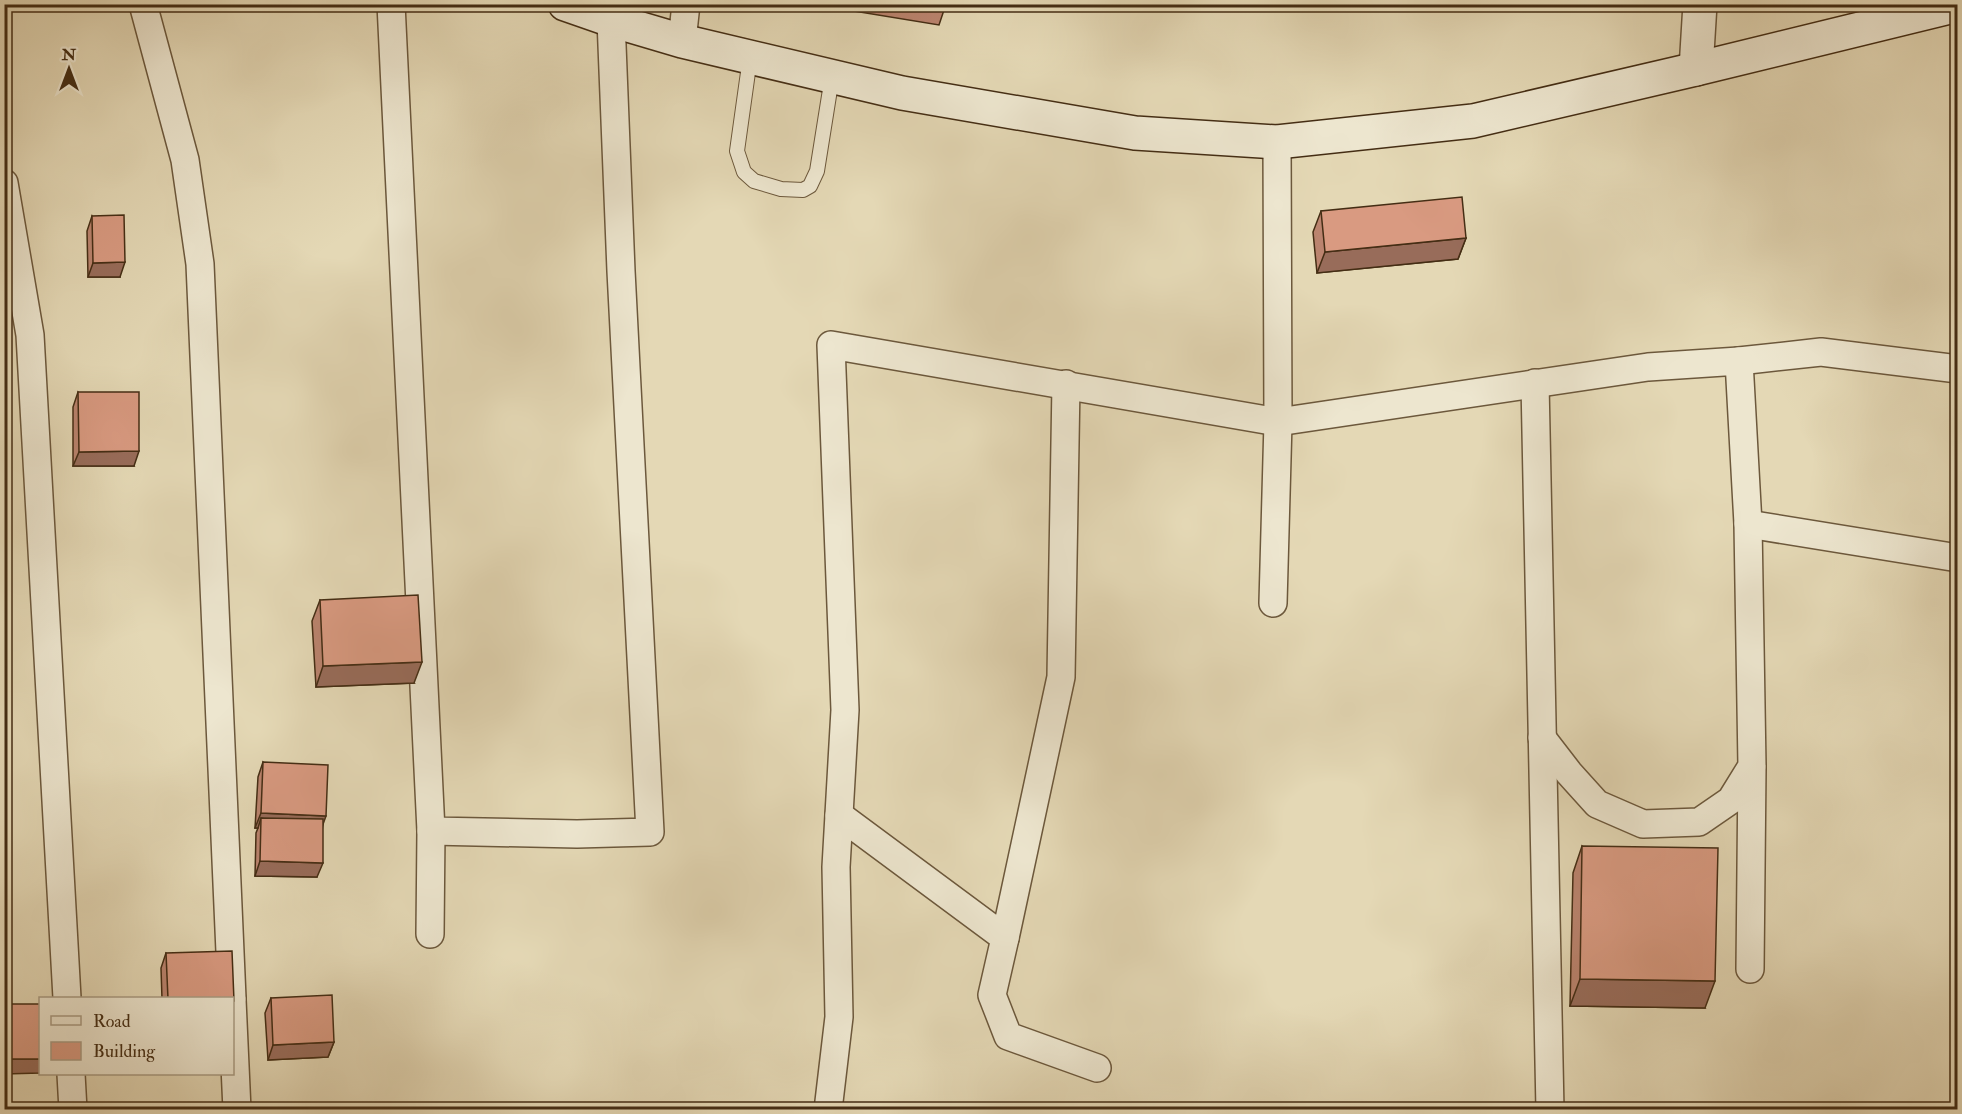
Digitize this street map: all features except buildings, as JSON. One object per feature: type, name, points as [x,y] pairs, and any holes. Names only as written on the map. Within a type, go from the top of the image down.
[{"type":"main road","points":[[566,4],[682,41],[902,93],[1135,133],[1277,142],[1473,122],[1958,5]]},
{"type":"main road","points":[[1696,69],[1700,4]]},
{"type":"street","points":[[143,4],[185,160],[200,264],[232,997]]},
{"type":"street","points":[[391,4],[430,831],[430,934]]},
{"type":"street","points":[[682,41],[686,4]]},
{"type":"street","points":[[430,831],[577,834],[650,832],[621,271],[611,20]]},
{"type":"street","points":[[1273,603],[1278,422],[1277,142]]},
{"type":"street","points":[[4,183],[30,335],[67,997]]},
{"type":"street","points":[[828,1110],[839,1017],[836,867],[845,710],[831,345],[1278,422],[1648,367],[1739,361],[1821,352],[1958,369]]},
{"type":"street","points":[[1739,361],[1748,524],[1752,766],[1750,969]]},
{"type":"street","points":[[1535,383],[1550,1110]]},
{"type":"street","points":[[1066,384],[1061,677],[992,995],[1008,1036],[1097,1068]]},
{"type":"street","points":[[1748,524],[1958,558]]},
{"type":"street","points":[[1542,738],[1597,804],[1643,824],[1699,822],[1731,800],[1752,766]]},
{"type":"street","points":[[839,814],[1005,938]]},
{"type":"street","points":[[234,1043],[237,1110]]},
{"type":"street","points":[[71,1075],[73,1110]]},
{"type":"lane","points":[[750,57],[736,152],[744,172],[754,181],[782,189],[803,190],[810,186],[818,171],[832,77]]}]
